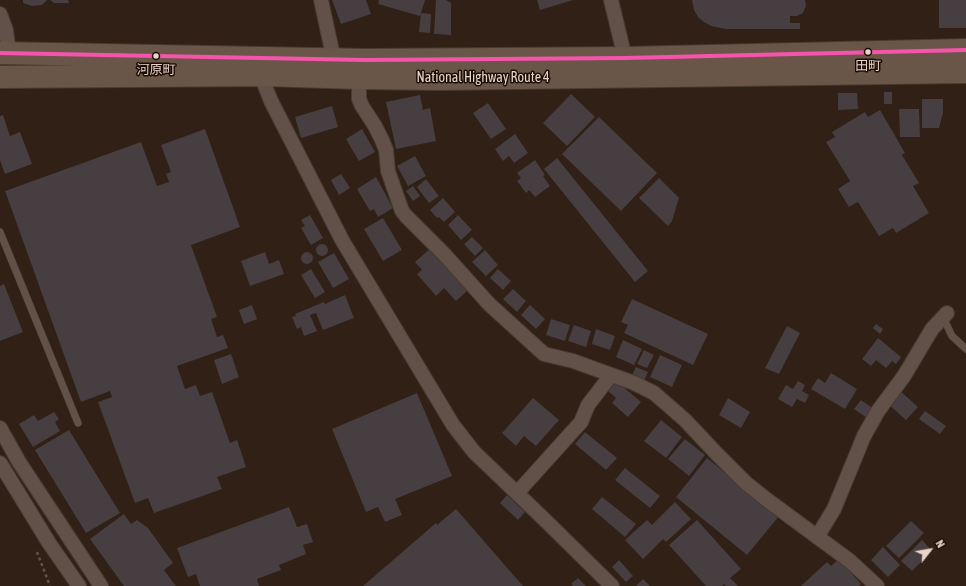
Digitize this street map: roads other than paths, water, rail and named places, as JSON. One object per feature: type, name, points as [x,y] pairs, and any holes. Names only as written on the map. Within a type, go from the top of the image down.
[{"type":"highway","name":"National Highway Route 4","points":[[0,77],[264,67],[334,60],[625,58],[966,50]]},
{"type":"highway","name":"National Highway Route 4","points":[[4,53],[264,67],[359,78],[536,78],[966,72]]},
{"type":"street","points":[[321,0],[334,60]]},
{"type":"street","points":[[611,0],[625,58]]},
{"type":"street","points":[[0,14],[6,30],[4,53]]},
{"type":"street","points":[[264,67],[265,86],[271,101],[342,240],[453,425],[474,452],[612,586]]},
{"type":"street","points":[[359,78],[360,99],[362,106],[375,126],[386,150],[388,171],[402,211],[445,255],[488,304],[544,354],[573,361],[634,383],[658,397],[686,420],[746,483],[850,561],[878,586]]},
{"type":"street","points":[[817,537],[834,509],[864,436],[878,411],[904,376],[924,340],[945,315]]},
{"type":"street","points":[[517,493],[581,422],[588,405],[611,375]]},
{"type":"street","points":[[0,428],[19,462],[101,586]]},
{"type":"street","points":[[0,463],[49,543],[79,586]]},
{"type":"lane","points":[[0,232],[78,423]]},
{"type":"lane","points":[[945,315],[952,336],[966,349]]},
{"type":"place","name":"田町","points":[[868,52]]},
{"type":"place","name":"河原町","points":[[156,56]]}]
